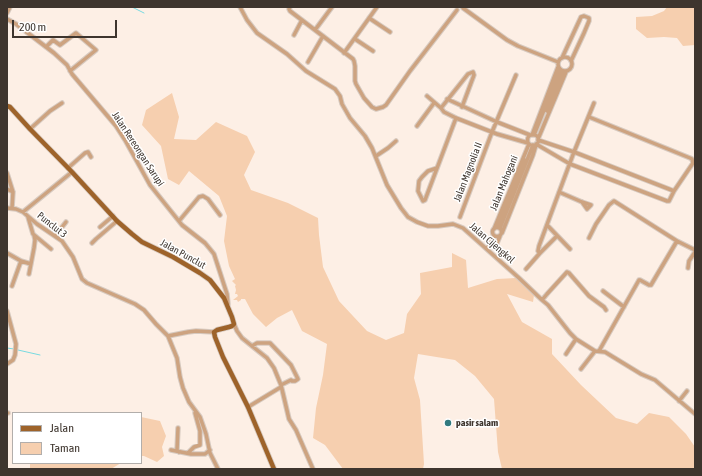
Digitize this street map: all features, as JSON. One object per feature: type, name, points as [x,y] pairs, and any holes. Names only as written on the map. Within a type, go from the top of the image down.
[{"type":"main road","name":"Jalan Punclut","points":[[7,106],[10,107],[117,221],[132,234],[142,242],[173,257],[210,280],[224,298],[234,324]]},
{"type":"main road","points":[[234,324],[232,326],[217,330],[214,332],[214,337],[248,407],[274,469]]},
{"type":"street","points":[[7,13],[10,7]]},
{"type":"street","name":"Jalan Cijengkol","points":[[240,7],[247,20],[257,33],[287,54],[306,72],[335,89],[340,96],[342,104],[350,118],[365,136],[372,148],[387,185],[408,217],[428,226],[453,224],[463,228],[548,304],[576,339],[597,351],[605,352],[655,380],[695,414]]},
{"type":"street","points":[[290,7],[290,11],[354,61],[355,81],[358,89],[372,107],[376,109],[386,105],[456,8],[461,10],[463,7],[507,40],[518,46],[558,62],[562,70],[497,237],[494,236]]},
{"type":"street","points":[[315,30],[332,7]]},
{"type":"street","points":[[344,53],[376,8],[370,7]]},
{"type":"street","points":[[558,62],[562,58],[581,17],[584,16],[589,18],[571,61],[571,68],[562,70]]},
{"type":"street","points":[[369,18],[390,32]]},
{"type":"street","name":"Jalan Rereongan Sarupi","points":[[7,19],[16,24],[67,65],[72,74],[116,126],[150,185],[179,221],[210,248],[214,254],[227,294],[228,307]]},
{"type":"street","points":[[294,34],[302,20]]},
{"type":"street","points":[[46,47],[53,40],[60,45],[76,33],[96,50],[70,71]]},
{"type":"street","points":[[308,62],[323,36]]},
{"type":"street","points":[[355,39],[373,51]]},
{"type":"street","points":[[562,58],[567,58],[571,61]]},
{"type":"street","points":[[534,140],[562,70]]},
{"type":"street","points":[[441,108],[468,74],[473,72],[473,77],[462,107]]},
{"type":"street","name":"Jalan Magnolia II","points":[[460,217],[492,132],[516,75]]},
{"type":"street","points":[[427,96],[444,112],[492,132],[534,140],[574,152],[674,192]]},
{"type":"street","points":[[446,100],[534,140],[570,164],[669,201],[693,161],[690,158],[589,117]]},
{"type":"street","points":[[30,129],[50,111],[62,103]]},
{"type":"street","points":[[417,126],[434,103]]},
{"type":"street","points":[[540,253],[538,251],[539,246],[594,103]]},
{"type":"street","points":[[437,168],[428,171],[419,181],[418,191],[422,201],[425,200],[456,118]]},
{"type":"street","name":"Jalan Mahogani","points":[[499,231],[534,140]]},
{"type":"street","points":[[376,156],[396,141]]},
{"type":"street","points":[[68,168],[85,153],[88,152],[91,157]]},
{"type":"street","points":[[24,212],[72,172]]},
{"type":"street","points":[[7,173],[13,192],[12,208]]},
{"type":"street","points":[[7,189],[13,192]]},
{"type":"street","points":[[559,192],[582,202]]},
{"type":"street","points":[[179,221],[199,198],[204,196],[220,215]]},
{"type":"street","points":[[589,238],[596,224],[609,205],[614,201],[694,249],[688,268]]},
{"type":"street","name":"Punclut 3","points":[[7,208],[24,212],[28,217],[62,241],[73,257],[82,279],[87,283],[131,302],[144,310],[168,336]]},
{"type":"street","points":[[100,227],[113,216]]},
{"type":"street","points":[[28,217],[35,240],[29,274]]},
{"type":"street","points":[[92,243],[117,221]]},
{"type":"street","points":[[55,236],[66,222]]},
{"type":"street","points":[[547,225],[570,249]]},
{"type":"street","points":[[487,249],[494,236],[492,232],[499,231]]},
{"type":"street","points":[[495,248],[499,231]]},
{"type":"street","points":[[34,234],[51,249]]},
{"type":"street","points":[[526,269],[557,236]]},
{"type":"street","points":[[581,369],[597,351],[639,280],[649,285],[652,284],[677,240]]},
{"type":"street","points":[[7,253],[21,261],[31,264]]},
{"type":"street","points":[[12,286],[21,261]]},
{"type":"street","points":[[542,300],[567,272],[589,296],[606,310]]},
{"type":"street","points":[[603,291],[624,307]]},
{"type":"street","points":[[7,312],[16,344],[13,360],[7,364]]},
{"type":"street","points":[[234,324],[242,338],[267,358],[274,368],[281,386],[289,419],[313,469]]},
{"type":"street","points":[[214,332],[188,332],[168,336],[177,358],[183,388],[189,402],[200,417],[205,429],[210,450],[218,469]]},
{"type":"street","points":[[566,354],[576,339]]},
{"type":"street","points":[[248,407],[291,380],[295,381],[298,379],[291,365],[270,343],[252,346]]},
{"type":"street","points":[[679,401],[687,391]]},
{"type":"street","points":[[188,453],[200,444],[198,419],[194,408]]},
{"type":"street","points":[[178,428],[177,450],[179,452]]},
{"type":"street","points":[[171,450],[191,454],[205,454],[210,450]]},
{"type":"green space","points":[[667,7],[695,7],[695,45],[683,46],[677,38],[647,38],[636,29],[636,17],[652,16],[664,11]]},
{"type":"green space","points":[[172,93],[179,117],[174,139],[196,140],[216,122],[247,136],[255,152],[244,175],[251,190],[288,203],[318,218],[323,267],[339,301],[367,331],[386,340],[404,333],[407,314],[421,294],[420,273],[452,267],[452,253],[466,260],[468,288],[497,279],[516,278],[534,295],[533,302],[507,294],[522,322],[552,339],[552,354],[581,385],[616,418],[637,424],[649,413],[669,417],[686,434],[695,447],[695,469],[502,469],[498,452],[494,399],[475,376],[455,360],[418,354],[414,378],[420,400],[424,464],[423,469],[343,469],[325,445],[313,438],[316,408],[323,375],[327,344],[302,331],[292,310],[277,318],[266,327],[253,314],[245,299],[241,299],[238,302],[237,300],[233,300],[238,296],[235,294],[236,285],[232,281],[235,279],[229,266],[224,241],[227,216],[219,196],[189,171],[179,185],[168,179],[161,146],[142,125],[146,110]]},
{"type":"green space","points":[[142,417],[160,421],[166,436],[162,447],[164,456],[157,462],[142,456]]},
{"type":"green space","points":[[30,464],[119,464],[111,469],[30,469]]},
{"type":"waterway","points":[[132,7],[144,13]]},
{"type":"waterway","points":[[7,348],[14,349]]},
{"type":"waterway","points":[[18,350],[40,355]]},
{"type":"place","name":"pasir salam","points":[[448,423]]}]
